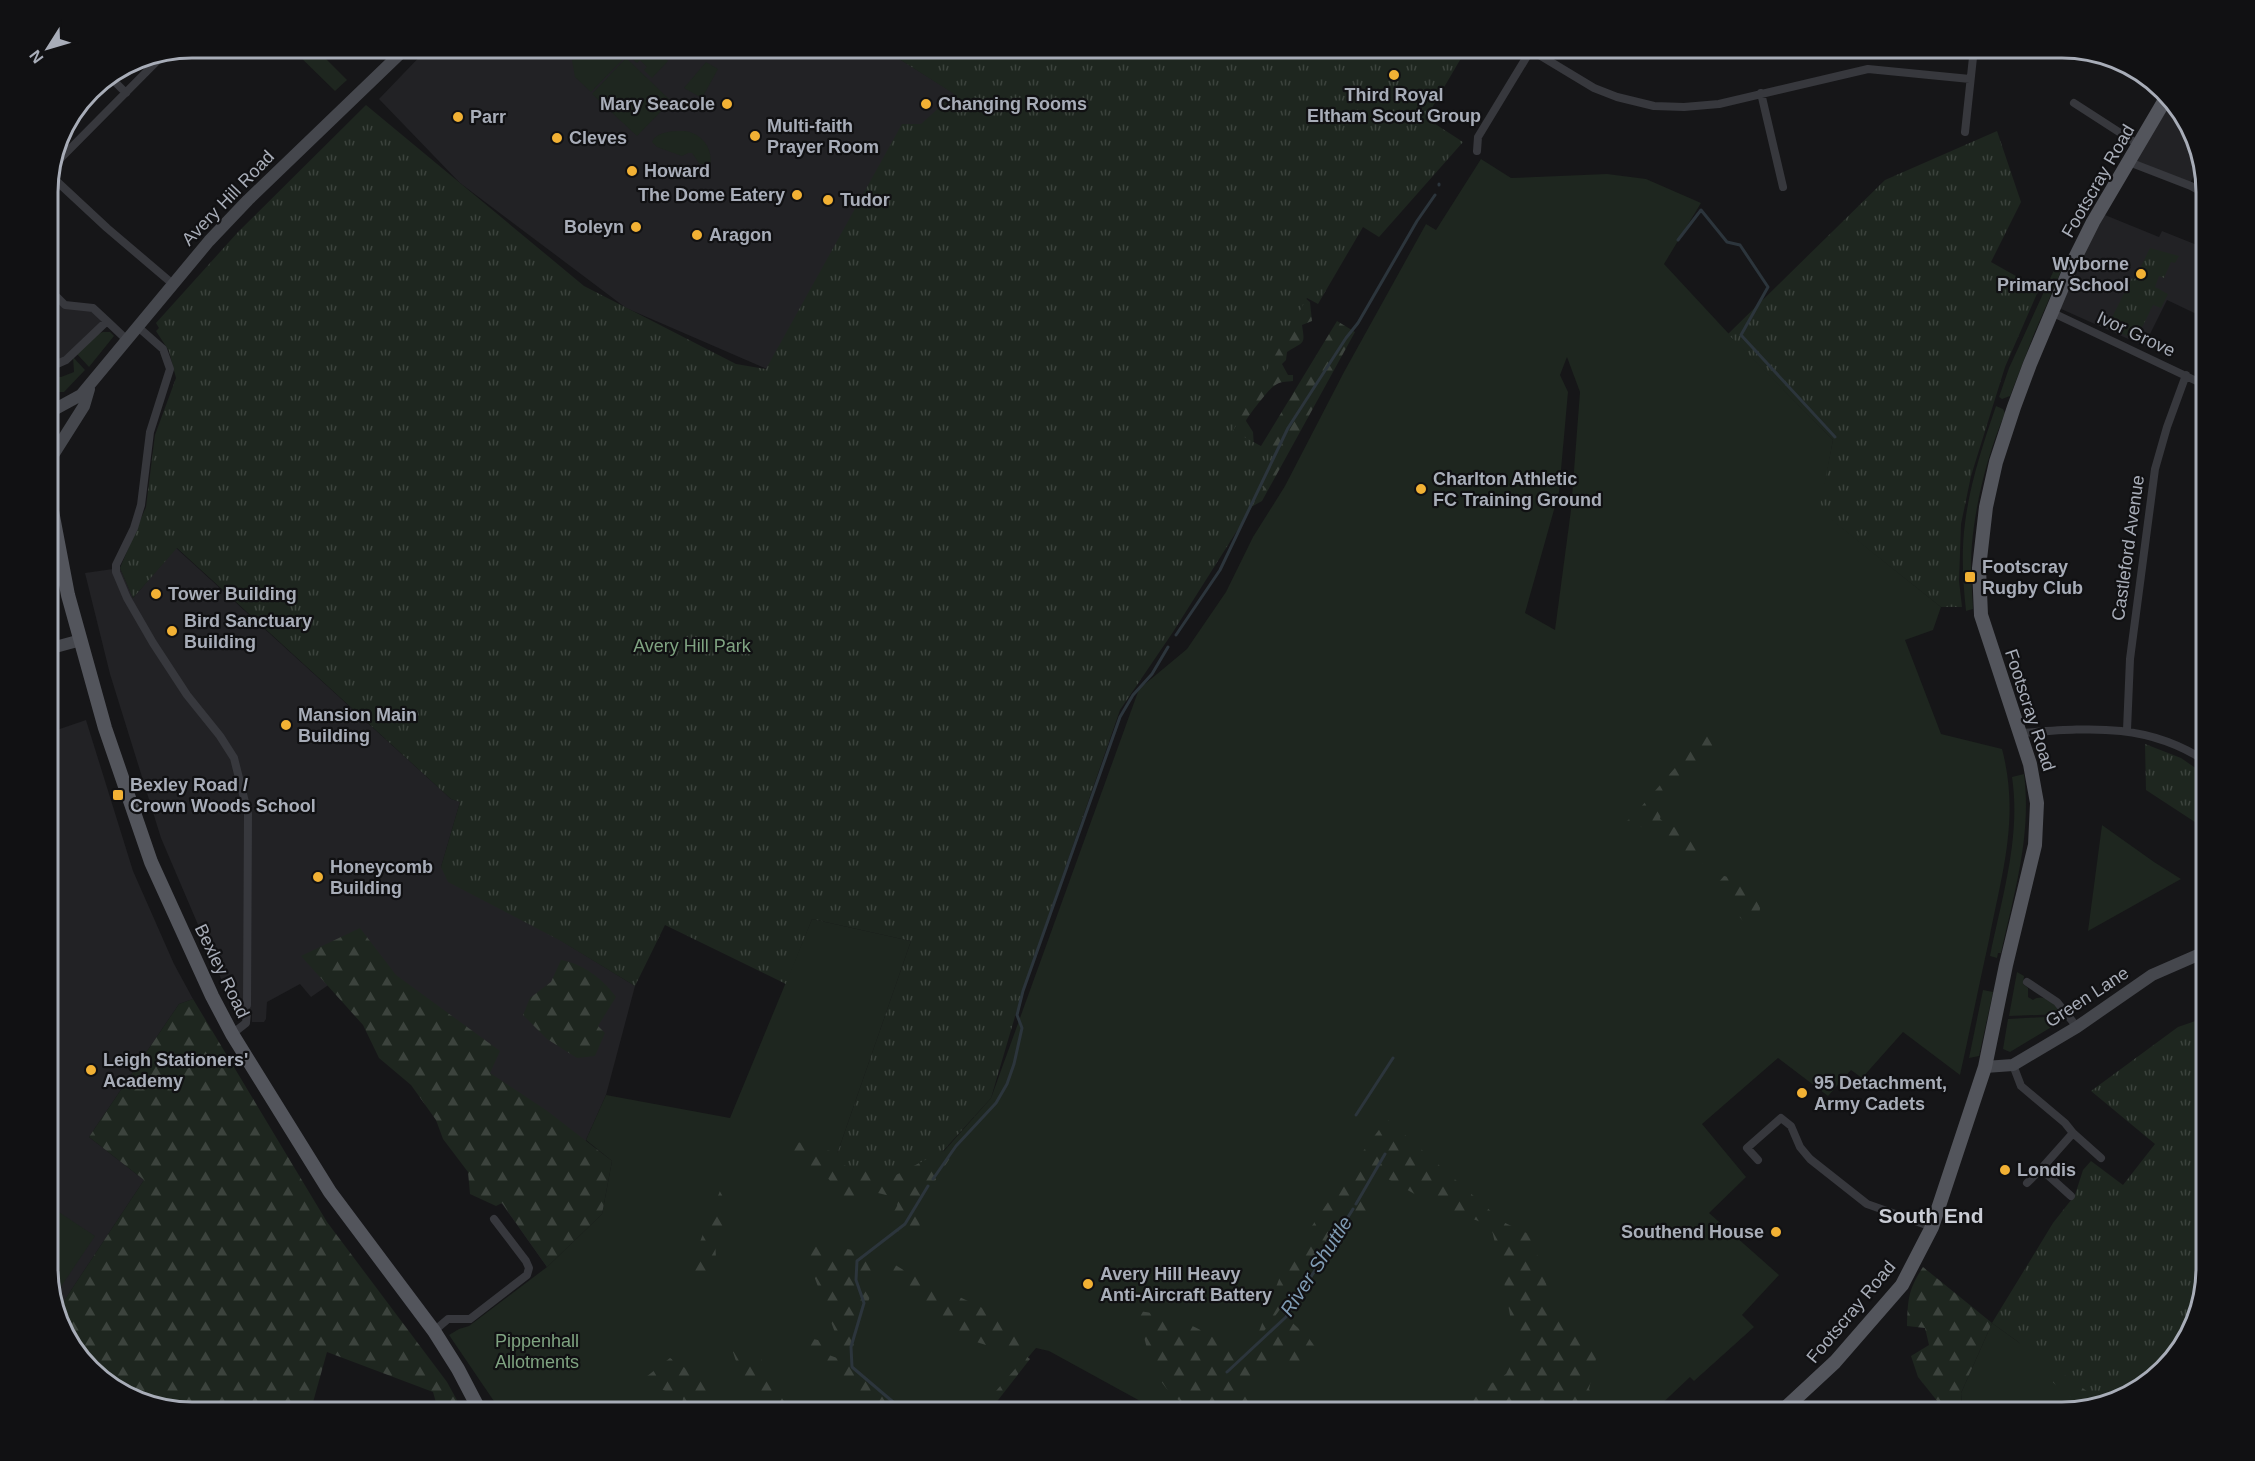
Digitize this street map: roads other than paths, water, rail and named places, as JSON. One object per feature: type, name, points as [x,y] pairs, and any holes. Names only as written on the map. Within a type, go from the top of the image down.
[{"type":"main road","name":"Avery Hill Road","points":[[59,408],[81,395],[209,241],[248,200],[395,59]]},
{"type":"main road","name":"Footscray Road","points":[[1792,1402],[1835,1362],[1902,1285],[1932,1227],[1986,1067],[2006,965],[2037,829],[2035,785],[2021,734],[1981,615],[1979,592],[1981,537],[1991,485],[2006,431],[2051,312],[2093,222],[2163,104]]},
{"type":"main road","name":"Avery Hill Road","points":[[59,446],[84,406],[90,385]]},
{"type":"main road","points":[[59,402],[69,403]]},
{"type":"main road","name":"Bexley Road","points":[[59,554],[105,728],[151,862],[212,996],[232,1034],[330,1192],[434,1331],[475,1402]]},
{"type":"main road","points":[[59,646],[81,640]]},
{"type":"main road","name":"Green Lane","points":[[1986,1067],[2013,1065],[2077,1027],[2152,975],[2196,956]]},
{"type":"street","points":[[1477,150],[1478,137],[1526,59]]},
{"type":"street","points":[[1548,59],[1594,88],[1617,97],[1654,106],[1684,107],[1719,104],[1868,69],[1970,79]]},
{"type":"street","points":[[1965,132],[1973,59]]},
{"type":"street","points":[[64,155],[154,64]]},
{"type":"street","points":[[116,83],[126,93]]},
{"type":"street","points":[[1761,93],[1783,187]]},
{"type":"street","points":[[2074,103],[2139,145]]},
{"type":"street","points":[[2129,162],[2196,189]]},
{"type":"street","points":[[59,183],[174,285]]},
{"type":"street","points":[[59,299],[65,305],[93,308],[127,340]]},
{"type":"street","name":"Ivor Grove","points":[[2051,312],[2196,380]]},
{"type":"street","points":[[59,363],[66,360],[107,321]]},
{"type":"street","points":[[138,327],[163,349],[170,369],[150,432],[141,505],[134,528],[116,565],[116,572],[127,598],[153,643],[187,695],[234,758],[248,814],[247,1009],[246,1023],[232,1034]]},
{"type":"street","name":"Castleford Avenue","points":[[2127,730],[2130,658],[2155,469],[2186,375]]},
{"type":"street","points":[[2021,734],[2127,730],[2159,738],[2196,755]]},
{"type":"street","points":[[2027,982],[2064,1008],[2077,1027]]},
{"type":"street","points":[[2013,1065],[2021,1086],[2065,1123],[2101,1158]]},
{"type":"street","points":[[1758,1160],[1747,1148],[1781,1118],[1791,1126],[1800,1147],[1810,1159],[1867,1204],[1932,1227]]},
{"type":"street","points":[[2027,1183],[2073,1133]]},
{"type":"street","points":[[2041,1169],[2072,1196]]},
{"type":"street","points":[[434,1331],[448,1319],[470,1319],[527,1275],[529,1269],[526,1261],[494,1219]]},
{"type":"waterway","points":[[1176,635],[1220,570],[1288,428],[1358,323],[1417,221],[1435,195]]},
{"type":"waterway","name":"River Shuttle","points":[[1678,240],[1701,210],[1727,242],[1740,245],[1768,287],[1741,335],[1835,437]]},
{"type":"waterway","points":[[933,1179],[956,1146],[996,1103],[1007,1084],[1022,1028],[1017,1015],[1023,991],[1120,717],[1133,695],[1152,674],[1168,647]]},
{"type":"waterway","name":"River Shuttle","points":[[1356,1115],[1393,1058]]},
{"type":"waterway","name":"River Shuttle","points":[[1356,1204],[1385,1154]]},
{"type":"waterway","points":[[893,1402],[852,1367],[851,1347],[864,1303],[856,1280],[857,1261],[905,1224],[928,1186]]},
{"type":"waterway","name":"River Shuttle","points":[[1227,1372],[1286,1317],[1353,1209]]},
{"type":"place","name":"Third Royal Eltham Scout Group","points":[[1394,75]]},
{"type":"place","name":"Mary Seacole","points":[[727,104]]},
{"type":"place","name":"Changing Rooms","points":[[926,104]]},
{"type":"place","name":"Parr","points":[[458,117]]},
{"type":"place","name":"Multi-faith Prayer Room","points":[[755,136]]},
{"type":"place","name":"Cleves","points":[[557,138]]},
{"type":"place","name":"Howard","points":[[632,171]]},
{"type":"place","name":"The Dome Eatery","points":[[797,195]]},
{"type":"place","name":"Tudor","points":[[828,200]]},
{"type":"place","name":"Boleyn","points":[[636,227]]},
{"type":"place","name":"Aragon","points":[[697,235]]},
{"type":"place","name":"Wyborne Primary School","points":[[2141,274]]},
{"type":"place","name":"Charlton Athletic FC Training Ground","points":[[1421,489]]},
{"type":"place","name":"Footscray Rugby Club","points":[[1970,577]]},
{"type":"place","name":"Tower Building","points":[[156,594]]},
{"type":"place","name":"Bird Sanctuary Building","points":[[172,631]]},
{"type":"place","name":"Mansion Main Building","points":[[286,725]]},
{"type":"place","name":"Bexley Road / Crown Woods School","points":[[118,795]]},
{"type":"place","name":"Honeycomb Building","points":[[318,877]]},
{"type":"place","name":"Leigh Stationers' Academy","points":[[91,1070]]},
{"type":"place","name":"95 Detachment, Army Cadets","points":[[1802,1093]]},
{"type":"place","name":"Londis","points":[[2005,1170]]},
{"type":"place","name":"Southend House","points":[[1776,1232]]},
{"type":"place","name":"Avery Hill Heavy Anti-Aircraft Battery","points":[[1088,1284]]},
{"type":"district","name":"South End","points":[[1931,1215]]},
{"type":"park label","name":"Avery Hill Park","points":[[692,646]]},
{"type":"park label","name":"Pippenhall Allotments","points":[[537,1351]]}]
